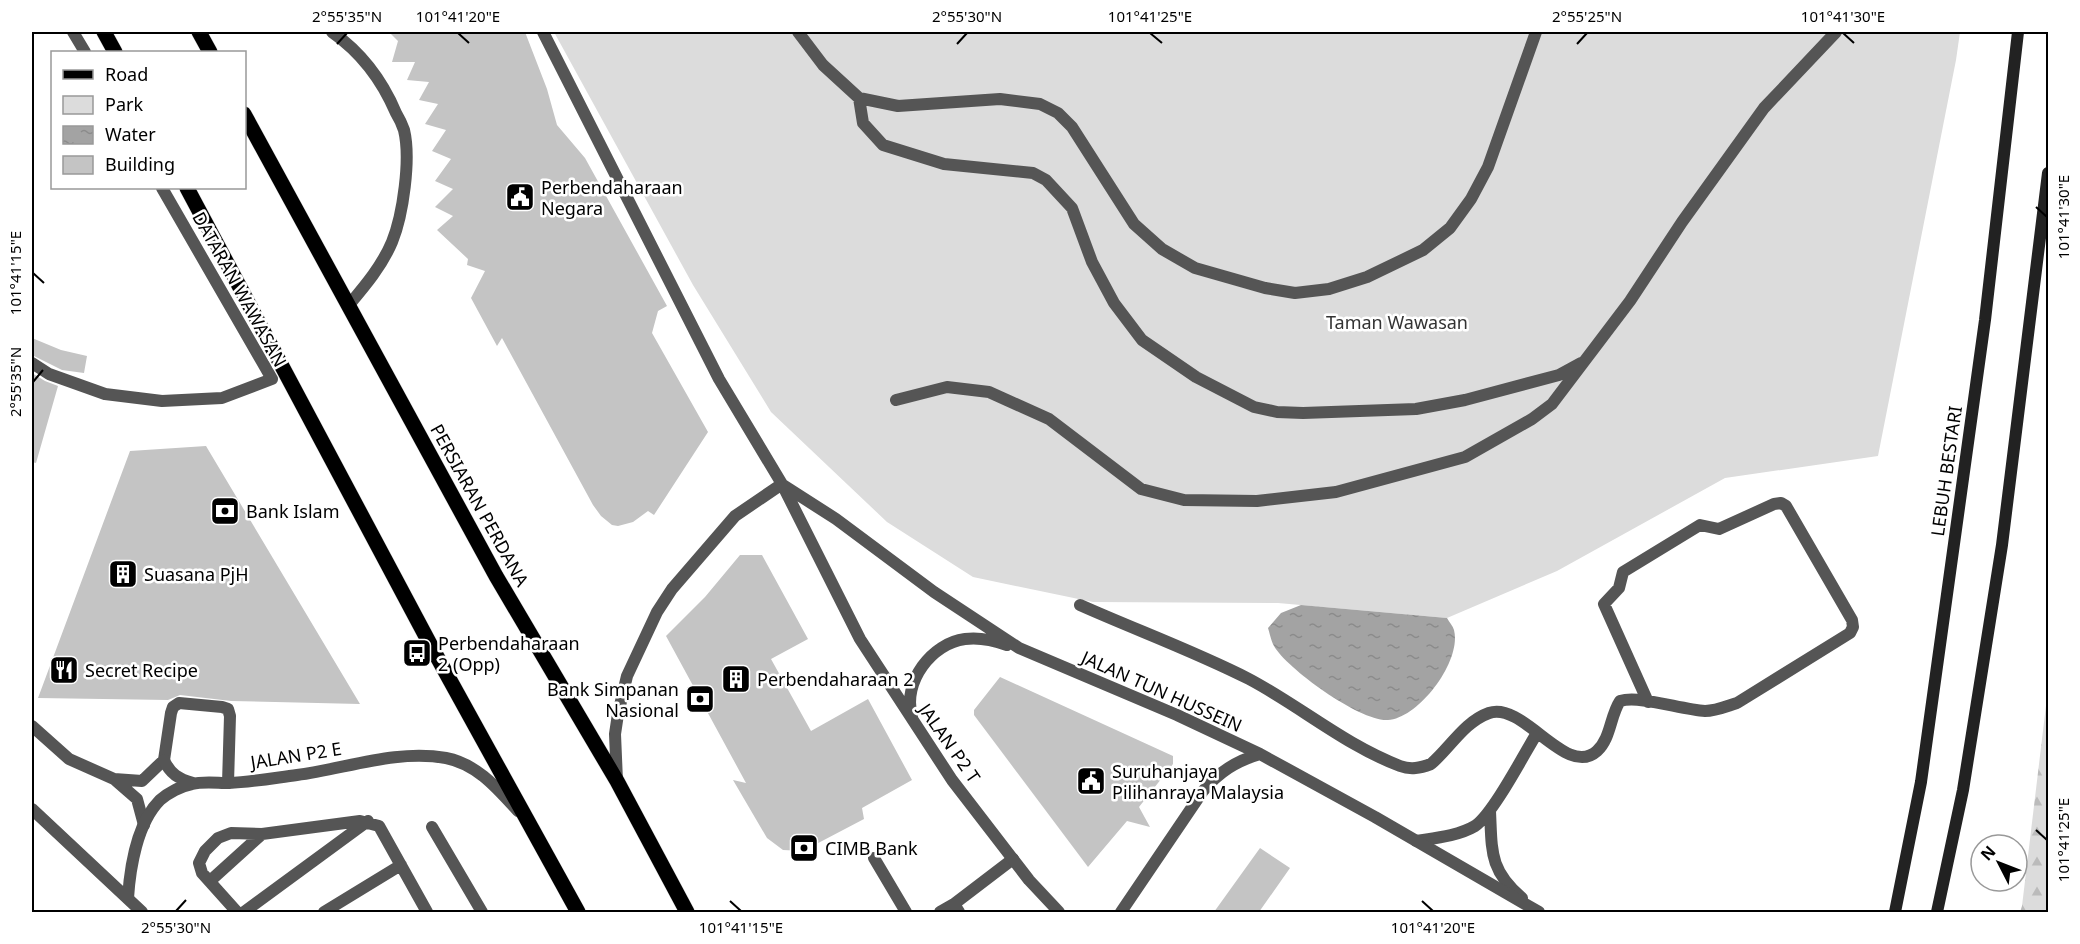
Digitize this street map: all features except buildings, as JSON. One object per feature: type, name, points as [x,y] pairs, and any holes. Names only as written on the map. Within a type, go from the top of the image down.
[{"type":"main road","points":[[104,32],[114,51]]},
{"type":"main road","points":[[199,32],[209,51]]},
{"type":"main road","name":"LEBUH BESTARI","points":[[1895,912],[1921,782],[1983,332],[2018,32]]},
{"type":"main road","name":"PERSIARAN PERDANA","points":[[246,118],[496,576],[617,781],[687,912]]},
{"type":"main road","points":[[1937,912],[1962,790],[2002,545],[2049,173]]},
{"type":"main road","points":[[188,189],[525,818],[578,912]]},
{"type":"street","points":[[73,32],[84,51]]},
{"type":"street","points":[[332,32],[346,41],[369,65],[388,93],[404,130],[406,167],[403,201],[392,243],[372,275],[348,306]]},
{"type":"street","name":"JALAN P2 T","points":[[543,32],[719,379],[782,484],[860,639],[952,780],[1013,859],[1059,912]]},
{"type":"street","points":[[798,32],[823,66],[860,98],[898,106],[1000,99],[1040,104],[1058,113],[1072,127],[1134,224],[1161,249],[1195,267],[1265,288],[1295,293],[1329,289],[1367,277],[1423,250],[1450,228],[1471,199],[1488,167],[1536,32]]},
{"type":"street","points":[[896,400],[947,387],[989,392],[1049,418],[1141,489],[1184,500],[1257,501],[1336,492],[1465,457],[1532,419],[1552,404],[1630,301],[1682,222],[1764,108],[1836,32]]},
{"type":"street","points":[[860,98],[863,123],[882,145],[944,164],[1033,173],[1046,180],[1072,208],[1092,262],[1114,303],[1142,340],[1196,376],[1254,406],[1277,412],[1303,413],[1416,409],[1466,400],[1559,375],[1586,360]]},
{"type":"street","name":"DATARAN WAWASAN","points":[[32,363],[49,374],[105,394],[162,402],[222,398],[272,379],[163,189]]},
{"type":"street","points":[[617,781],[615,734],[618,714],[627,676],[657,612],[672,589],[735,516],[782,484]]},
{"type":"street","name":"JALAN TUN HUSSEIN","points":[[782,484],[836,519],[934,592],[1019,648],[1177,715],[1260,754],[1538,912]]},
{"type":"street","points":[[1080,605],[1251,680],[1366,752],[1402,767],[1412,769],[1431,764],[1476,720],[1490,713],[1501,711],[1514,715],[1576,758],[1587,757],[1597,752],[1604,741],[1620,701],[1648,702],[1706,711],[1722,708],[1737,703],[1850,633],[1853,627],[1852,620],[1786,507],[1781,503],[1719,529],[1700,525],[1623,572],[1619,588],[1604,604],[1648,702]]},
{"type":"street","points":[[915,725],[910,708],[911,689],[918,672],[930,657],[945,645],[963,639],[982,638],[1019,648]]},
{"type":"street","points":[[114,779],[142,781],[164,760],[173,707],[179,703],[228,709],[230,716],[228,783]]},
{"type":"street","points":[[32,726],[69,759],[114,779],[137,799],[144,825]]},
{"type":"street","points":[[1416,841],[1450,835],[1475,826],[1490,811],[1537,733]]},
{"type":"street","points":[[1121,912],[1212,780],[1240,760],[1260,754]]},
{"type":"street","name":"JALAN P2 E","points":[[128,898],[129,873],[144,825],[151,811],[161,799],[193,783],[228,783],[299,775],[381,759],[420,756],[446,758],[474,768],[525,818]]},
{"type":"street","points":[[164,760],[179,779],[193,783]]},
{"type":"street","points":[[32,809],[142,912]]},
{"type":"street","points":[[1490,811],[1494,862],[1507,885],[1538,912]]},
{"type":"street","points":[[243,912],[368,821]]},
{"type":"street","points":[[237,912],[202,873],[199,863],[205,850],[218,838],[231,833],[262,834],[368,821],[379,826],[427,912]]},
{"type":"street","points":[[432,827],[482,912]]},
{"type":"street","points":[[210,881],[262,834]]},
{"type":"street","points":[[874,858],[906,912]]},
{"type":"street","points":[[940,912],[956,908],[1013,859]]},
{"type":"street","points":[[324,912],[401,866]]},
{"type":"green space","name":"Taman Wawasan","points":[[554,32],[1960,32],[1878,456],[1725,478],[1557,571],[1447,618],[1278,603],[1093,602],[973,577],[887,522],[771,412],[693,285]]},
{"type":"green space","points":[[2048,689],[2048,912],[2020,912],[2024,893],[2029,893],[2029,848]]},
{"type":"water","points":[[1301,605],[1447,618],[1454,630],[1455,643],[1445,672],[1425,699],[1400,717],[1388,720],[1361,713],[1343,704],[1309,680],[1294,668],[1274,646],[1268,628],[1281,613]]},
{"type":"place","name":"Perbendaharaan Negara","points":[[520,197]]},
{"type":"place","name":"Bank Islam","points":[[225,511]]},
{"type":"place","name":"Suasana PjH","points":[[123,574]]},
{"type":"place","name":"Perbendaharaan 2 (Opp)","points":[[417,653]]},
{"type":"place","name":"Secret Recipe","points":[[64,670]]},
{"type":"place","name":"Perbendaharaan 2","points":[[736,679]]},
{"type":"place","name":"Bank Simpanan Nasional","points":[[700,699]]},
{"type":"place","name":"Suruhanjaya Pilihanraya Malaysia","points":[[1091,781]]},
{"type":"place","name":"CIMB Bank","points":[[804,848]]}]
